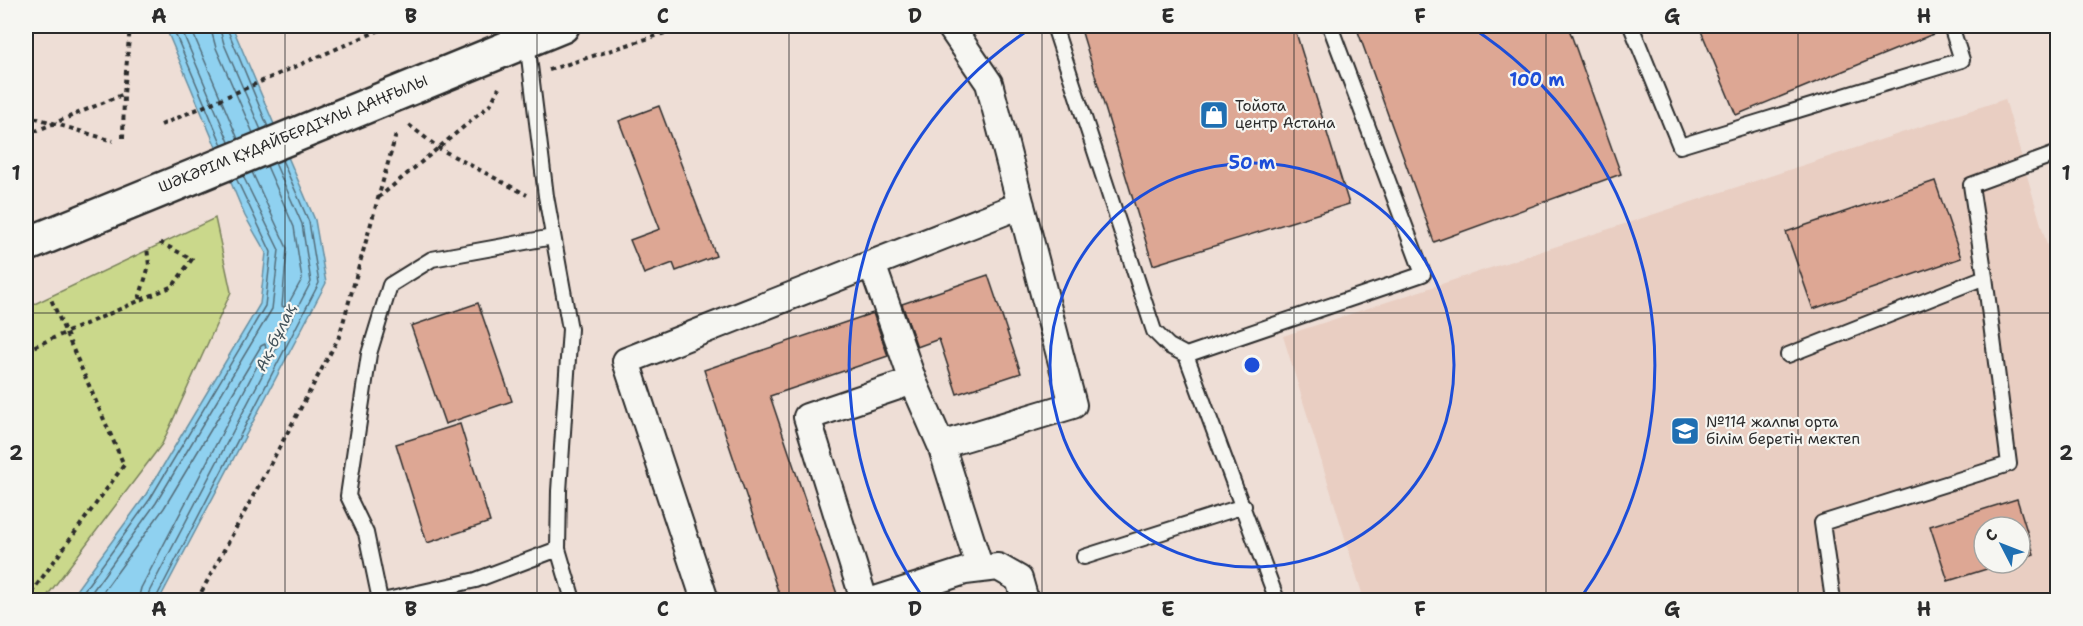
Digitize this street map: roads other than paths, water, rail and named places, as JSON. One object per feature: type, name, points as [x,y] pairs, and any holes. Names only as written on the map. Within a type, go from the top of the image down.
[{"type":"main road","name":"ШӘКӘРІМ ҚҰДАЙБЕРДІҰЛЫ ДАҢҒЫЛЫ","points":[[26,245],[41,235],[562,26]]},
{"type":"street","points":[[941,445],[1073,405],[989,83],[950,26]]},
{"type":"street","points":[[705,600],[626,361],[1021,205]]},
{"type":"street","points":[[872,264],[913,381],[941,445],[980,569]]},
{"type":"street","points":[[864,600],[807,417],[913,381]]},
{"type":"street","points":[[875,600],[965,571],[998,567],[1019,579],[1025,600]]},
{"type":"lane","points":[[1054,26],[1154,332],[1169,346],[1186,355],[1277,600]]},
{"type":"lane","points":[[1186,355],[1422,274],[1330,26]]},
{"type":"lane","points":[[1630,26],[1680,146],[1962,60],[1951,26]]},
{"type":"lane","points":[[527,39],[548,205],[570,330],[559,490],[558,549],[573,600]]},
{"type":"lane","points":[[1833,600],[1822,523],[2009,464],[1971,185],[2058,153]]},
{"type":"lane","points":[[380,600],[366,533],[348,496],[369,354],[390,285],[432,259],[553,237]]},
{"type":"lane","points":[[1788,355],[1985,277]]},
{"type":"lane","points":[[1084,557],[1244,506]]},
{"type":"lane","points":[[387,600],[476,580],[558,549]]},
{"type":"water","name":"Ақ-бұлақ","points":[[165,26],[232,26],[315,220],[326,283],[159,600],[69,600],[145,496],[260,304],[266,253],[245,216]]},
{"type":"place","name":"Тойота центр Астана","points":[[1214,115]]},
{"type":"place","name":"№114 жалпы орта білім беретін мектеп","points":[[1685,431]]}]
